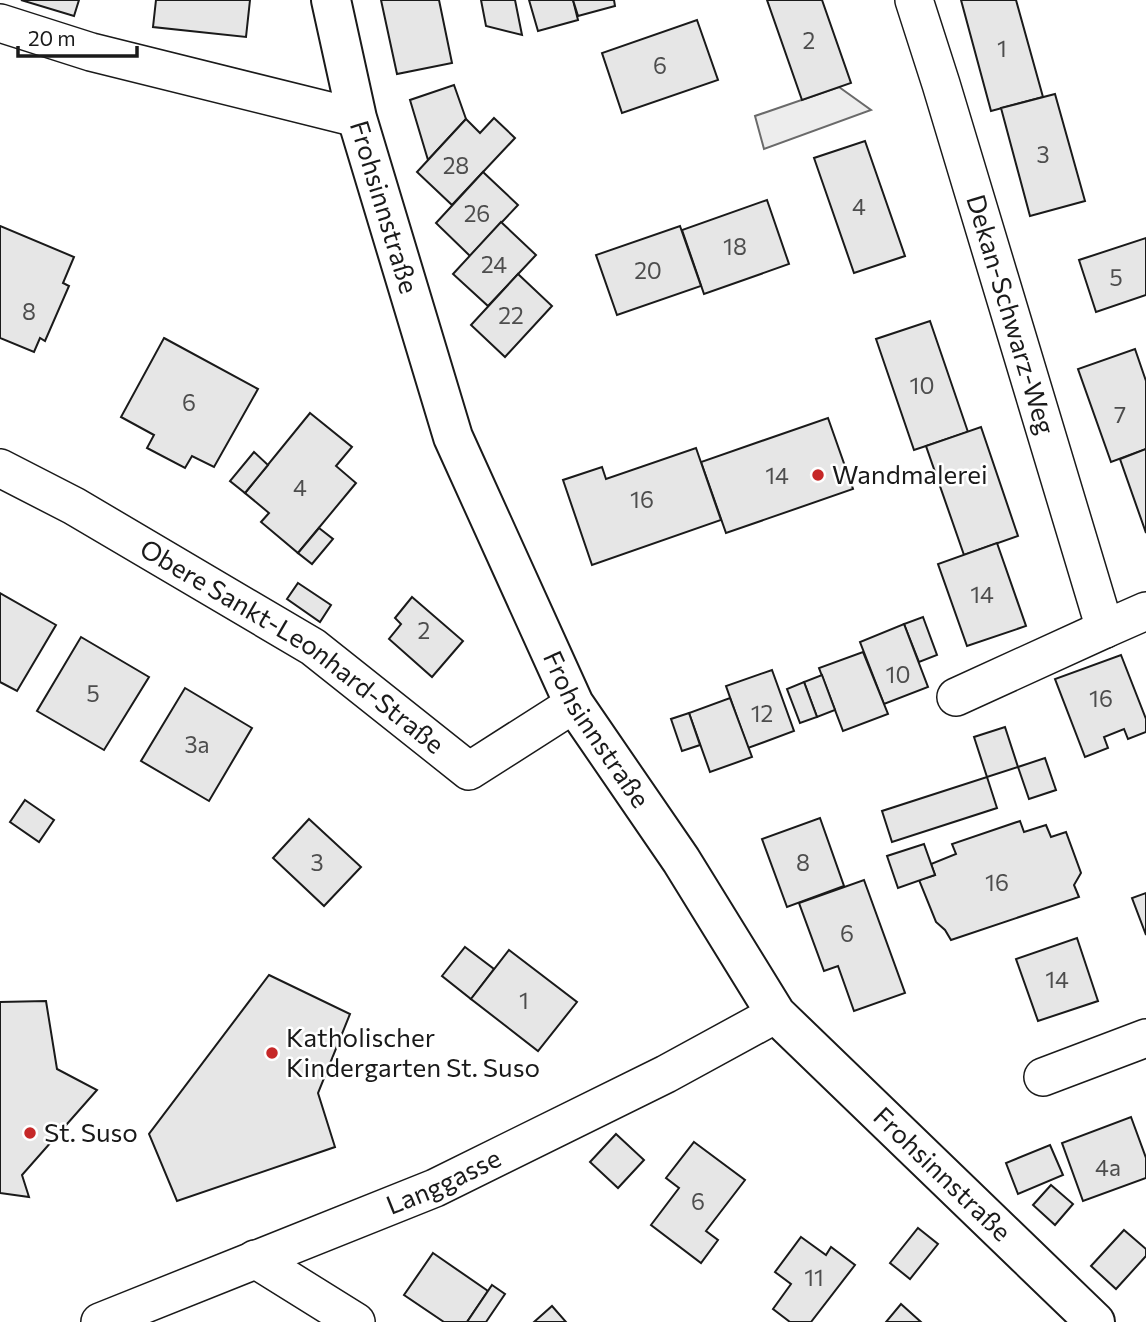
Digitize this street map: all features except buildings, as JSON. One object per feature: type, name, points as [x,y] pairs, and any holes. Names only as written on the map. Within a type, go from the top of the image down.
[{"type":"street","name":"Frohsinnstraße","points":[[331,0],[357,118],[453,437],[574,704],[681,860],[776,1014],[1095,1322]]},
{"type":"street","name":"Dekan-Schwarz-Weg","points":[[914,0],[1105,629]]},
{"type":"street","points":[[0,23],[91,52],[357,118]]},
{"type":"street","name":"Obere Sankt-Leonhard-Straße","points":[[0,468],[74,506],[313,647],[469,771],[574,704]]},
{"type":"street","points":[[956,697],[1146,611]]},
{"type":"street","name":"Langgasse","points":[[100,1322],[435,1188],[666,1074],[776,1014]]},
{"type":"street","points":[[1043,1077],[1146,1038]]},
{"type":"street","points":[[255,1259],[356,1322]]},
{"type":"shaded area","points":[[839,87],[871,110],[764,149],[755,116]]},
{"type":"place","name":"Wandmalerei","points":[[818,475]]},
{"type":"place","name":"Katholischer Kindergarten St. Suso","points":[[272,1053]]},
{"type":"place","name":"St. Suso","points":[[30,1133]]}]
